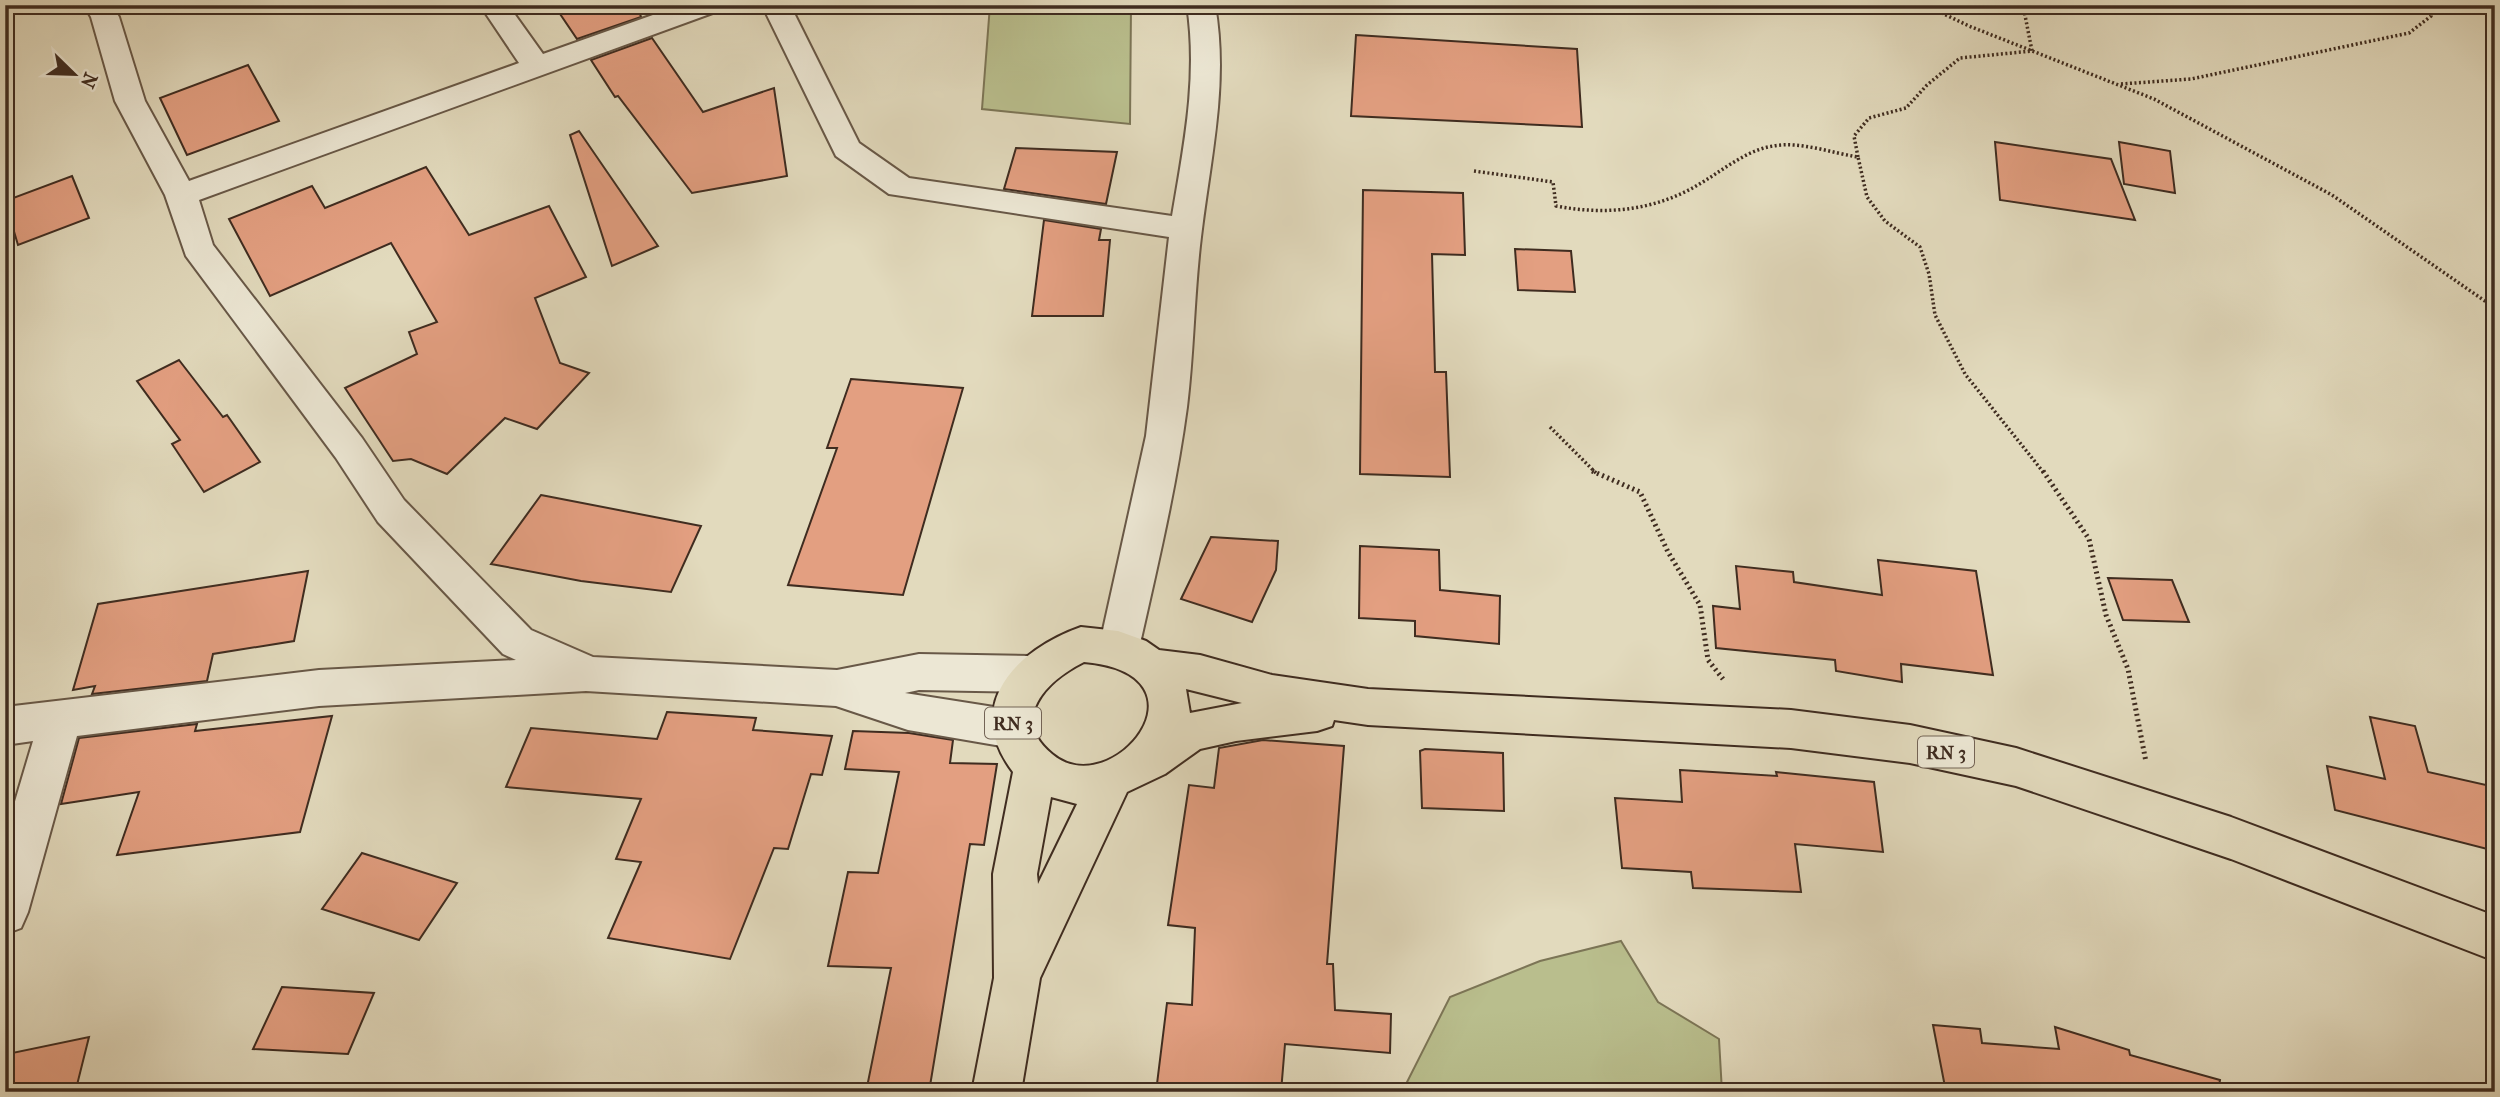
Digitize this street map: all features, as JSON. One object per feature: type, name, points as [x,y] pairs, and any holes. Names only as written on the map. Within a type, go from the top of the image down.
[{"type":"highway","name":"RN 3","points":[[1368,707],[1236,722],[1190,732],[1125,775],[1070,783],[1051,778],[1035,767],[1020,750],[1013,729],[1019,691],[1031,674],[1045,662],[1081,644],[1272,693],[1368,707],[1758,728],[1910,744],[2016,767],[2158,814],[2244,843],[2495,939]]},
{"type":"highway","name":"RN 3","points":[[1017,978],[1125,775],[1156,750],[1167,729],[1170,707],[1164,685],[1135,658]]},
{"type":"highway","name":"RN 3","points":[[996,1092],[1017,978],[1015,874],[1035,767]]},
{"type":"street","points":[[98,5],[106,17],[130,101],[181,195],[198,248],[349,448],[391,511],[517,642],[590,674]]},
{"type":"street","points":[[494,5],[536,66]]},
{"type":"street","points":[[181,195],[708,5]]},
{"type":"street","points":[[776,5],[847,149],[900,187],[1186,229]]},
{"type":"street","points":[[1135,658],[1148,530],[1170,404],[1186,229],[1208,92],[1207,30],[1201,5]]},
{"type":"street","points":[[5,726],[319,688],[590,674],[837,688],[919,672],[1031,674]]},
{"type":"street","points":[[837,688],[908,712],[1013,729]]},
{"type":"street","points":[[5,912],[61,718]]},
{"type":"path","points":[[1925,5],[2154,99],[2332,195],[2495,308]]},
{"type":"path","points":[[2022,5],[2032,51]]},
{"type":"path","points":[[2117,84],[2191,79],[2409,33],[2431,16],[2432,5]]},
{"type":"path","points":[[2032,51],[1960,58],[1927,85],[1906,108],[1869,118],[1854,136],[1867,197],[1885,221],[1920,247],[1929,274],[1936,315],[1965,374],[2043,471],[2089,540],[2106,615],[2128,669],[2158,814]]},
{"type":"path","points":[[1474,171],[1553,182],[1556,206],[1586,213],[1631,209],[1682,194],[1717,171],[1773,146],[1858,157]]},
{"type":"path","points":[[1550,427],[1590,470],[1640,492],[1668,552],[1700,605],[1708,660],[1758,728]]},
{"type":"green space","points":[[990,5],[1131,5],[1130,124],[982,109]]},
{"type":"green space","points":[[1621,941],[1658,1002],[1719,1039],[1722,1092],[1402,1092],[1450,997],[1540,961]]},
{"type":"building","points":[[554,5],[637,5],[641,17],[577,39]]},
{"type":"building","points":[[1356,35],[1577,49],[1582,127],[1351,116]]},
{"type":"building","points":[[652,38],[703,112],[774,88],[787,176],[692,193],[618,96],[615,97],[591,60]]},
{"type":"building","points":[[248,65],[279,121],[187,155],[160,98]]},
{"type":"building","points":[[579,131],[658,246],[612,266],[570,135]]},
{"type":"building","points":[[1995,142],[2111,159],[2135,220],[2000,200]]},
{"type":"building","points":[[2119,142],[2170,151],[2175,193],[2124,184]]},
{"type":"building","points":[[1016,148],[1117,152],[1106,204],[1004,189]]},
{"type":"building","points":[[426,167],[469,235],[549,206],[586,277],[535,298],[560,363],[589,373],[537,429],[505,418],[447,474],[411,459],[393,461],[345,388],[417,354],[409,332],[437,322],[391,243],[270,296],[229,219],[312,186],[325,208]]},
{"type":"building","points":[[72,176],[89,218],[18,245],[5,201]]},
{"type":"building","points":[[1363,190],[1463,193],[1465,255],[1432,254],[1435,372],[1446,372],[1450,477],[1360,474]]},
{"type":"building","points":[[1044,220],[1101,229],[1099,240],[1110,240],[1103,316],[1032,316]]},
{"type":"building","points":[[1515,249],[1571,251],[1575,292],[1518,290]]},
{"type":"building","points":[[179,360],[223,417],[227,415],[260,462],[204,492],[172,444],[180,440],[137,381]]},
{"type":"building","points":[[851,379],[963,388],[903,595],[788,585],[837,448],[827,448]]},
{"type":"building","points":[[541,495],[701,526],[671,592],[581,581],[491,564]]},
{"type":"building","points":[[1211,537],[1278,541],[1276,570],[1252,622],[1181,599]]},
{"type":"building","points":[[1360,546],[1439,550],[1440,590],[1500,596],[1499,644],[1415,636],[1415,621],[1359,618]]},
{"type":"building","points":[[1878,560],[1976,571],[1993,675],[1901,664],[1902,682],[1836,671],[1835,660],[1716,648],[1713,606],[1740,609],[1736,566],[1793,572],[1794,582],[1882,595]]},
{"type":"building","points":[[308,571],[294,641],[213,654],[207,681],[92,694],[95,686],[73,690],[98,604]]},
{"type":"building","points":[[2108,578],[2172,580],[2189,622],[2123,620]]},
{"type":"building","points":[[667,712],[756,718],[753,730],[832,736],[822,775],[811,774],[788,849],[774,848],[730,959],[608,938],[641,862],[616,859],[641,799],[506,787],[531,728],[657,739]]},
{"type":"building","points":[[332,716],[300,832],[117,855],[139,792],[61,804],[79,738],[197,724],[195,731]]},
{"type":"building","points":[[2370,717],[2415,726],[2428,772],[2495,787],[2495,851],[2335,810],[2327,766],[2385,779]]},
{"type":"building","points":[[853,731],[909,733],[953,740],[950,763],[997,764],[984,845],[970,844],[929,1092],[866,1092],[891,968],[828,966],[848,872],[878,873],[899,772],[845,769]]},
{"type":"building","points":[[1263,740],[1344,746],[1327,964],[1333,964],[1335,1010],[1391,1014],[1390,1053],[1285,1044],[1281,1092],[1156,1092],[1167,1003],[1192,1005],[1195,928],[1168,925],[1189,785],[1214,788],[1219,748]]},
{"type":"building","points":[[1425,749],[1503,753],[1504,811],[1422,808],[1420,751]]},
{"type":"building","points":[[1680,770],[1777,776],[1776,772],[1874,782],[1883,852],[1795,844],[1801,892],[1693,888],[1691,872],[1622,868],[1615,798],[1682,802]]},
{"type":"building","points":[[362,853],[457,883],[419,940],[322,909]]},
{"type":"building","points":[[282,987],[374,993],[348,1054],[253,1049]]},
{"type":"building","points":[[1933,1025],[1980,1029],[1982,1043],[2059,1049],[2055,1027],[2129,1050],[2130,1055],[2220,1080],[2218,1092],[1946,1092]]},
{"type":"building","points":[[89,1037],[77,1085],[47,1092],[5,1092],[5,1078],[12,1053]]}]
